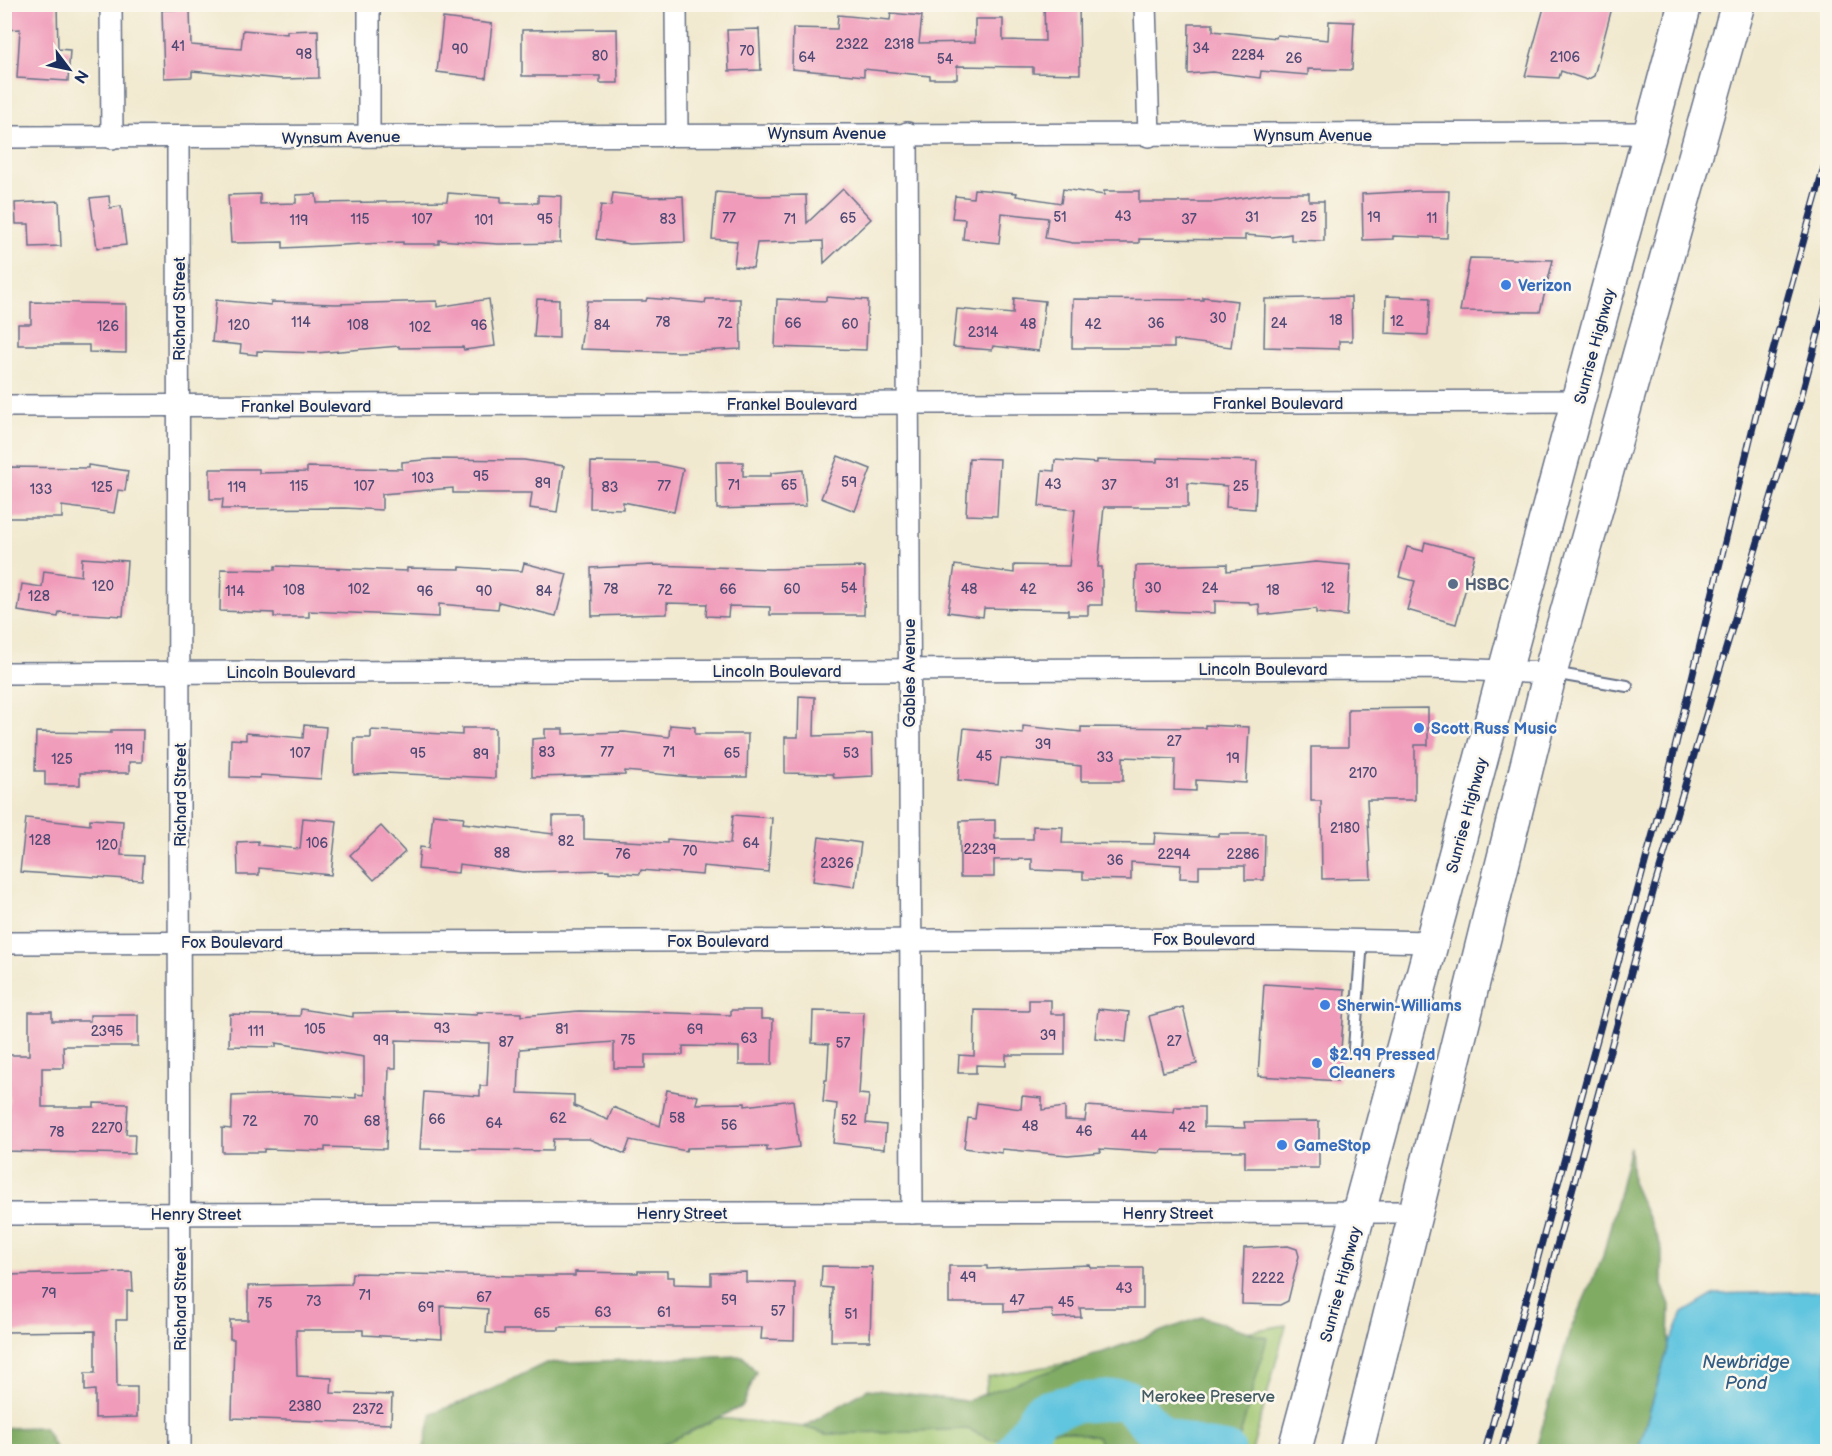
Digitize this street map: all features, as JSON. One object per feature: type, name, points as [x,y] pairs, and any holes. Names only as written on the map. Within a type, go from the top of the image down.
[{"type":"highway","name":"Sunrise Highway","points":[[1294,1452],[1579,401],[1684,4]]},
{"type":"highway","points":[[1356,1452],[1550,673],[1738,4]]},
{"type":"street","points":[[111,4],[112,138]]},
{"type":"street","points":[[369,4],[369,136]]},
{"type":"street","points":[[676,4],[677,134]]},
{"type":"street","points":[[1145,4],[1149,136]]},
{"type":"street","name":"Wynsum Avenue","points":[[4,137],[907,133],[1149,136],[1650,133]]},
{"type":"street","name":"Gables Avenue","points":[[907,133],[912,1213]]},
{"type":"street","name":"Richard Street","points":[[178,138],[180,1452]]},
{"type":"street","name":"Frankel Boulevard","points":[[4,406],[1579,401]]},
{"type":"street","name":"Lincoln Boulevard","points":[[4,673],[1429,668],[1550,673]]},
{"type":"street","name":"Fox Boulevard","points":[[4,943],[911,940],[1432,942]]},
{"type":"street","name":"Henry Street","points":[[4,1214],[1417,1212]]},
{"type":"lane","points":[[1550,673],[1627,686]]},
{"type":"lane","points":[[1354,1048],[1362,941]]},
{"type":"green space","points":[[1630,1147],[1632,1182],[1662,1249],[1662,1285],[1670,1305],[1669,1345],[1638,1451],[1535,1452],[1570,1331],[1603,1256]]},
{"type":"green space","name":"Merokee Preserve","points":[[1202,1317],[1267,1338],[1236,1451],[1107,1451],[1097,1437],[1062,1430],[992,1440],[968,1429],[827,1434],[804,1427],[868,1389],[965,1401]]},
{"type":"green space","name":"Merokee Preserve","points":[[1286,1325],[1252,1451],[460,1452],[687,1434],[718,1418],[804,1427],[827,1434],[968,1429],[978,1434],[988,1377]]},
{"type":"green space","points":[[743,1356],[756,1372],[743,1406],[649,1451],[423,1451],[432,1413],[476,1397],[546,1363]]},
{"type":"green space","points":[[44,1427],[57,1451],[5,1451],[5,1428]]},
{"type":"water","name":"Newbridge Pond","points":[[1827,1291],[1827,1451],[1638,1451],[1669,1345],[1683,1313],[1715,1294]]},
{"type":"building","points":[[4,4],[57,4],[58,49],[70,50],[68,81],[17,78],[20,29],[4,30]]},
{"type":"building","points":[[1044,4],[1079,4],[1080,74],[1033,73],[1033,67],[957,66],[957,79],[930,79],[930,76],[864,69],[864,76],[792,69],[793,28],[837,29],[838,15],[890,20],[891,13],[922,16],[919,43],[975,42],[975,19],[1003,19],[1003,40],[1045,41]]},
{"type":"building","points":[[1545,4],[1613,4],[1594,76],[1587,80],[1561,71],[1559,78],[1525,76]]},
{"type":"building","points":[[190,9],[191,45],[241,49],[243,30],[287,34],[287,31],[318,30],[319,78],[282,79],[192,71],[192,77],[164,78],[162,10]]},
{"type":"building","points":[[443,18],[492,24],[486,78],[437,72]]},
{"type":"building","points":[[1329,21],[1354,22],[1352,70],[1308,69],[1308,75],[1261,71],[1260,78],[1212,72],[1188,74],[1189,24],[1213,24],[1213,31],[1276,38],[1277,35],[1328,40]]},
{"type":"building","points":[[617,29],[618,83],[600,83],[600,76],[522,76],[522,30]]},
{"type":"building","points":[[759,29],[761,70],[729,71],[727,30]]},
{"type":"building","points":[[843,189],[871,219],[824,263],[823,241],[757,243],[753,268],[734,266],[737,241],[712,239],[716,192],[761,196],[806,195],[807,223]]},
{"type":"building","points":[[974,189],[1017,193],[1016,196],[1061,203],[1063,189],[1104,195],[1104,191],[1139,191],[1139,202],[1215,202],[1272,193],[1309,193],[1309,201],[1324,201],[1324,241],[1291,240],[1291,234],[1272,237],[1245,235],[1245,240],[1139,239],[1139,243],[1073,243],[1045,238],[1048,218],[1002,213],[999,243],[963,239],[965,219],[952,218],[955,196],[973,198]]},
{"type":"building","points":[[1449,191],[1447,238],[1393,236],[1393,239],[1363,240],[1362,194]]},
{"type":"building","points":[[448,193],[501,197],[501,203],[538,203],[538,195],[561,196],[560,243],[498,244],[439,240],[439,244],[403,244],[403,242],[283,248],[283,242],[231,243],[228,195],[260,194],[260,204],[296,203],[296,195],[316,194],[317,203],[447,201]]},
{"type":"building","points":[[613,193],[649,197],[683,196],[685,242],[630,244],[596,239],[601,205],[611,206]]},
{"type":"building","points":[[109,196],[110,208],[121,206],[126,245],[97,248],[90,198]]},
{"type":"building","points":[[59,201],[61,246],[30,247],[29,224],[16,224],[15,203]]},
{"type":"building","name":"Verizon","points":[[1470,258],[1553,260],[1540,312],[1460,311]]},
{"type":"building","points":[[1386,296],[1430,298],[1428,335],[1385,333]]},
{"type":"building","points":[[826,297],[868,300],[866,350],[775,347],[777,299],[826,301]]},
{"type":"building","points":[[1203,297],[1237,301],[1231,347],[1174,340],[1174,348],[1072,348],[1073,299],[1203,300]]},
{"type":"building","points":[[1351,297],[1352,341],[1339,341],[1339,349],[1264,347],[1265,299]]},
{"type":"building","points":[[647,298],[705,303],[706,299],[740,299],[741,349],[678,352],[580,349],[587,301],[646,301]]},
{"type":"building","points":[[1014,298],[1045,301],[1039,351],[993,346],[992,350],[953,347],[957,309],[1013,314]]},
{"type":"building","points":[[489,299],[495,346],[464,350],[463,347],[399,348],[399,346],[316,353],[257,351],[257,355],[240,353],[241,345],[212,342],[216,300],[271,305],[271,302],[336,304],[437,301],[437,307]]},
{"type":"building","points":[[537,299],[559,300],[559,338],[534,337]]},
{"type":"building","points":[[31,302],[126,304],[126,353],[89,352],[89,345],[18,345],[18,324],[31,324]]},
{"type":"building","points":[[838,456],[871,469],[855,511],[821,498]]},
{"type":"building","points":[[969,458],[1000,459],[997,516],[966,515]]},
{"type":"building","points":[[1157,458],[1257,461],[1255,509],[1226,507],[1227,486],[1188,483],[1188,507],[1104,507],[1098,567],[1102,567],[1102,605],[1088,605],[1088,615],[1068,615],[1068,610],[984,608],[983,617],[948,612],[955,565],[1014,573],[1014,565],[1069,566],[1075,510],[1039,506],[1042,470],[1054,471],[1055,460],[1097,463],[1097,460],[1157,462]]},
{"type":"building","points":[[434,459],[524,460],[564,466],[557,512],[530,508],[532,493],[453,493],[453,488],[382,494],[382,510],[222,509],[223,499],[210,499],[210,469],[259,469],[259,473],[307,472],[307,467],[402,469],[402,462]]},
{"type":"building","points":[[591,462],[655,463],[683,469],[674,512],[623,502],[623,509],[590,508]]},
{"type":"building","points":[[716,462],[743,462],[743,476],[771,476],[771,473],[803,470],[806,506],[717,509]]},
{"type":"building","points":[[88,465],[128,471],[125,491],[118,490],[114,513],[62,506],[62,518],[4,518],[4,467],[88,468]]},
{"type":"building","points":[[1425,542],[1475,555],[1456,624],[1407,610],[1415,581],[1399,577],[1407,547],[1423,551]]},
{"type":"building","points":[[82,558],[127,561],[123,616],[59,612],[58,617],[18,611],[22,584],[42,587],[44,571],[81,576]]},
{"type":"building","points":[[1316,562],[1350,565],[1347,616],[1316,613],[1316,609],[1260,615],[1259,604],[1215,601],[1215,613],[1135,610],[1136,566],[1227,564],[1227,571]]},
{"type":"building","points":[[524,563],[567,574],[556,616],[499,602],[498,609],[439,604],[439,617],[309,611],[309,617],[274,617],[274,613],[220,611],[221,569],[275,570],[275,566],[407,571],[407,568],[460,569],[460,567],[522,571]]},
{"type":"building","points":[[653,565],[770,569],[865,567],[864,615],[770,615],[770,607],[729,606],[728,617],[706,616],[707,604],[667,603],[667,614],[592,616],[591,568]]},
{"type":"building","points":[[799,696],[815,697],[814,736],[872,734],[873,776],[834,778],[833,774],[785,773],[785,737],[798,737]]},
{"type":"building","points":[[1428,708],[1428,745],[1415,745],[1415,800],[1367,800],[1371,878],[1322,879],[1321,801],[1311,801],[1311,747],[1348,747],[1348,709]]},
{"type":"building","points":[[304,725],[326,727],[321,779],[260,775],[260,778],[230,777],[231,739],[246,740],[246,733],[303,738]]},
{"type":"building","points":[[670,725],[695,727],[695,734],[748,734],[747,777],[692,777],[625,771],[625,775],[532,777],[532,739],[545,738],[545,729],[563,729],[563,734],[624,732],[669,737]]},
{"type":"building","points":[[1205,725],[1249,727],[1246,783],[1196,780],[1196,791],[1174,790],[1175,759],[1123,757],[1123,781],[1081,781],[1081,766],[1001,758],[998,784],[958,780],[964,728],[1023,734],[1023,726],[1081,732],[1081,727],[1205,728]]},
{"type":"building","points":[[462,728],[495,728],[495,778],[384,773],[354,775],[354,738],[371,738],[371,730],[462,735]]},
{"type":"building","points":[[111,730],[143,730],[142,762],[129,762],[129,773],[80,773],[80,785],[45,785],[45,771],[35,771],[36,732],[111,733]]},
{"type":"building","points":[[433,814],[464,817],[463,823],[553,834],[553,816],[584,816],[584,839],[667,843],[667,839],[730,844],[733,815],[772,818],[768,872],[703,866],[702,875],[641,870],[640,874],[609,872],[609,870],[523,872],[459,864],[458,873],[418,869],[420,847],[429,848]]},
{"type":"building","points":[[26,818],[90,825],[90,819],[123,821],[121,855],[144,856],[142,880],[20,872]]},
{"type":"building","points":[[303,818],[337,821],[331,875],[259,868],[259,875],[238,875],[237,842],[258,841],[258,845],[300,849]]},
{"type":"building","points":[[995,820],[995,839],[1033,839],[1033,826],[1063,827],[1062,843],[1154,844],[1155,833],[1218,836],[1218,834],[1265,834],[1264,880],[1245,880],[1245,866],[1199,866],[1199,879],[1180,878],[1181,865],[1131,862],[1131,880],[1083,879],[1083,872],[1032,870],[1032,859],[994,860],[994,877],[960,877],[960,821]]},
{"type":"building","points":[[381,826],[405,852],[374,880],[350,855]]},
{"type":"building","points":[[819,837],[861,843],[855,887],[813,881]]},
{"type":"building","points":[[1264,984],[1345,989],[1339,1081],[1258,1076]]},
{"type":"building","points":[[1029,1000],[1051,1000],[1051,1014],[1065,1014],[1065,1055],[1006,1055],[1006,1066],[976,1065],[976,1073],[958,1073],[959,1055],[974,1056],[975,1010],[1029,1011]]},
{"type":"building","points":[[1183,1007],[1197,1064],[1163,1072],[1149,1016]]},
{"type":"building","points":[[301,1009],[353,1017],[353,1013],[405,1012],[477,1015],[477,1012],[521,1013],[521,1016],[579,1011],[731,1015],[731,1010],[761,1010],[761,1019],[773,1019],[772,1065],[739,1065],[739,1047],[683,1046],[683,1055],[645,1055],[645,1068],[614,1068],[614,1042],[520,1049],[518,1093],[574,1095],[574,1106],[608,1120],[613,1107],[660,1126],[667,1090],[698,1096],[696,1104],[745,1103],[745,1106],[793,1100],[799,1147],[767,1151],[767,1146],[687,1148],[686,1151],[630,1140],[625,1154],[589,1139],[553,1139],[552,1151],[420,1149],[424,1092],[480,1096],[480,1086],[487,1086],[489,1043],[396,1040],[396,1068],[389,1068],[386,1149],[325,1147],[325,1151],[264,1149],[264,1152],[222,1152],[222,1128],[231,1129],[232,1096],[285,1094],[356,1098],[356,1094],[364,1095],[364,1057],[276,1043],[276,1047],[229,1046],[230,1014],[300,1016]]},
{"type":"building","points":[[1098,1009],[1129,1012],[1126,1042],[1095,1038]]},
{"type":"building","points":[[813,1011],[864,1012],[859,1094],[869,1095],[866,1123],[886,1125],[884,1149],[833,1143],[837,1104],[823,1102],[829,1044],[812,1043]]},
{"type":"building","points":[[29,1012],[52,1012],[52,1021],[90,1021],[90,1015],[138,1015],[138,1046],[63,1046],[64,1068],[42,1068],[42,1107],[94,1107],[94,1103],[128,1104],[126,1134],[135,1134],[134,1154],[4,1151],[4,1105],[9,1105],[8,1055],[29,1055]]},
{"type":"building","points":[[1022,1096],[1042,1098],[1042,1110],[1065,1107],[1065,1120],[1085,1121],[1087,1106],[1174,1112],[1175,1107],[1204,1107],[1204,1127],[1245,1128],[1244,1122],[1319,1121],[1319,1168],[1245,1168],[1245,1151],[1162,1150],[1161,1153],[1100,1149],[1101,1152],[1068,1155],[1002,1149],[1002,1153],[964,1148],[968,1118],[975,1119],[977,1103],[1021,1109]]},
{"type":"building","points":[[1288,1246],[1297,1249],[1299,1256],[1288,1301],[1280,1305],[1242,1304],[1244,1248]]},
{"type":"building","points":[[1090,1265],[1091,1268],[1143,1268],[1143,1308],[1080,1308],[1081,1317],[1053,1318],[1052,1310],[1004,1312],[1004,1303],[949,1303],[949,1266],[987,1266],[987,1269]]},
{"type":"building","points":[[822,1266],[872,1267],[870,1341],[831,1341],[832,1288],[821,1287]]},
{"type":"building","points":[[638,1271],[667,1271],[667,1277],[674,1277],[674,1284],[711,1285],[711,1273],[746,1272],[746,1282],[795,1283],[794,1340],[761,1339],[762,1327],[559,1327],[559,1330],[504,1330],[504,1334],[486,1333],[488,1309],[441,1306],[442,1339],[363,1335],[363,1330],[296,1330],[297,1376],[332,1378],[331,1393],[392,1395],[391,1424],[232,1418],[234,1339],[230,1339],[230,1320],[248,1320],[248,1286],[351,1284],[352,1273],[575,1276],[575,1272],[638,1273]]},
{"type":"building","points":[[132,1272],[133,1291],[127,1291],[127,1320],[116,1320],[117,1387],[137,1387],[137,1417],[95,1418],[95,1390],[85,1391],[85,1373],[95,1373],[95,1331],[4,1332],[4,1275]]},
{"type":"waterway","points":[[1015,1452],[1041,1412],[1078,1403],[1125,1399],[1161,1435],[1199,1448],[1226,1452]]},
{"type":"railway","points":[[1485,1452],[1664,793],[1761,394],[1828,153]]},
{"type":"railway","points":[[1501,1452],[1655,885],[1799,405],[1828,297]]},
{"type":"place","name":"Verizon","points":[[1506,285]]},
{"type":"place","name":"HSBC","points":[[1453,584]]},
{"type":"place","name":"Scott Russ Music","points":[[1419,728]]},
{"type":"place","name":"Sherwin-Williams","points":[[1325,1005]]},
{"type":"place","name":"$2.99 Pressed Cleaners","points":[[1317,1063]]},
{"type":"place","name":"GameStop","points":[[1282,1145]]}]
